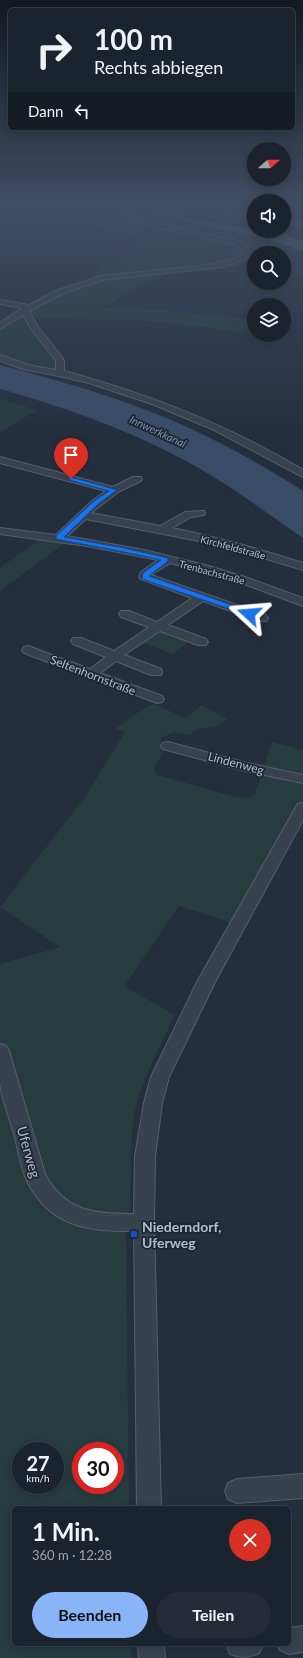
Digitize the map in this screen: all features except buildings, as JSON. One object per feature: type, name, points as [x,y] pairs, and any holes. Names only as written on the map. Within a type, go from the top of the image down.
[{"type":"street","points":[[0,327],[26,308],[94,281]]},
{"type":"street","points":[[0,302],[26,308]]},
{"type":"street","points":[[26,308],[35,328],[58,357],[60,361],[60,373]]},
{"type":"street","points":[[0,358],[21,366],[60,373],[122,390],[188,414],[262,448],[303,474]]},
{"type":"street","points":[[0,460],[114,490]]},
{"type":"street","points":[[59,538],[96,503],[114,490],[137,479]]},
{"type":"street","points":[[162,529],[189,514],[200,513]]},
{"type":"street","name":"Kirchfeldstraße","points":[[83,515],[162,529],[245,549],[303,567]]},
{"type":"street","name":"Trenbachstraße","points":[[0,531],[59,538],[117,548],[229,576],[303,602]]},
{"type":"street","points":[[166,560],[145,574],[145,577],[262,618]]},
{"type":"street","points":[[91,674],[201,597]]},
{"type":"street","points":[[125,614],[202,642]]},
{"type":"street","points":[[77,641],[156,672]]},
{"type":"street","name":"Seltenhornstraße","points":[[28,650],[157,699]]},
{"type":"street","name":"Lindenweg","points":[[168,746],[245,767],[303,779]]},
{"type":"street","points":[[149,1506],[144,1222],[145,1156],[153,1103],[160,1077],[206,982],[303,807]]},
{"type":"street","name":"Uferweg","points":[[0,1052],[34,1175],[43,1193],[54,1204],[74,1216],[107,1222],[144,1222]]},
{"type":"street","points":[[237,1491],[303,1486]]},
{"type":"street","points":[[291,1640],[303,1639]]},
{"type":"street","points":[[151,1646],[152,1658]]},
{"type":"green space","points":[[96,281],[151,281],[138,287],[103,308],[150,309],[247,319],[247,333],[190,325],[131,320],[31,318],[29,310],[58,296]]},
{"type":"green space","points":[[24,312],[58,362],[56,370],[38,368],[0,357],[0,329]]},
{"type":"green space","points":[[0,399],[38,410],[0,432]]},
{"type":"green space","points":[[38,540],[65,543],[0,591],[0,568]]},
{"type":"green space","points":[[162,628],[192,640],[172,654],[142,642]]},
{"type":"green space","points":[[154,704],[185,718],[202,705],[227,719],[215,727],[197,729],[189,735],[173,732],[160,739],[165,748],[155,767],[154,771],[158,775],[236,797],[244,798],[253,796],[255,794],[272,742],[303,750],[303,800],[289,822],[234,923],[179,906],[124,986],[175,1015],[139,1095],[133,1123],[131,1145],[131,1190],[129,1212],[116,1218],[75,1213],[38,1176],[0,1041],[0,964],[60,947],[0,907],[85,797],[125,732],[115,729],[143,709]]},
{"type":"green space","points":[[0,1067],[36,1189],[123,1229],[126,1235],[129,1506],[12,1506],[12,1646],[131,1646],[131,1658],[0,1658]]},
{"type":"water","name":"Innwerkkanal","points":[[0,365],[102,394],[165,417],[212,439],[281,477],[303,491],[303,538],[251,501],[174,454],[101,422],[51,404],[0,389]]},
{"type":"place","name":"Niederndorf, Uferweg","points":[[134,1234]]},
{"type":"route","points":[[71,479],[114,490],[96,503],[59,538],[71,539],[166,560],[145,574],[145,577],[249,614]]}]
